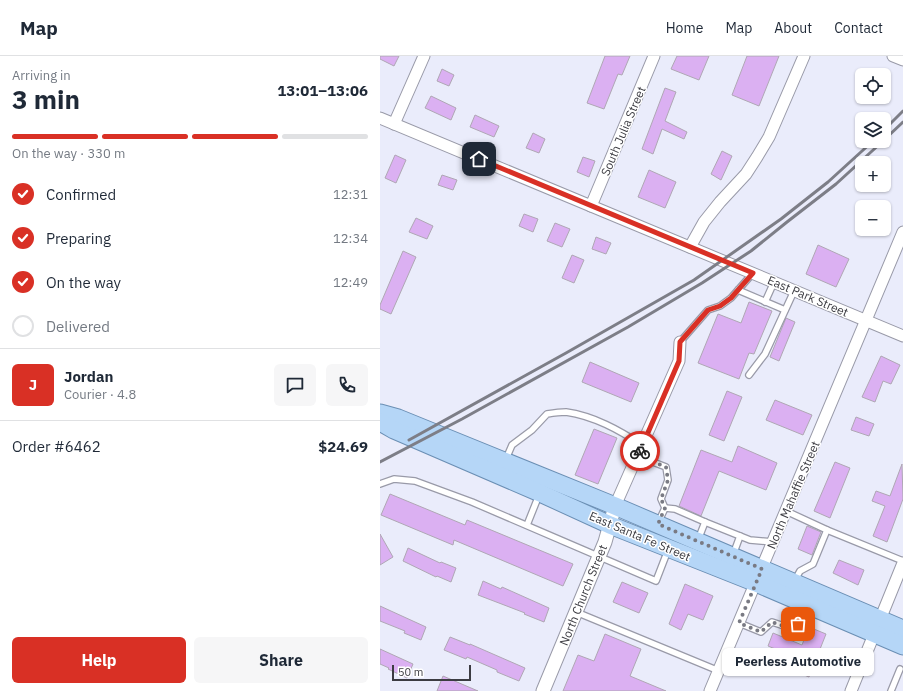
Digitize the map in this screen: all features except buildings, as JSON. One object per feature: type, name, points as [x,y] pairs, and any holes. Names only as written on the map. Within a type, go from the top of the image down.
[{"type":"main road","name":"East Santa Fe Street","points":[[380,413],[398,418],[616,506],[732,556],[759,576],[806,605],[877,626],[903,629]]},
{"type":"main road","name":"East Santa Fe Street","points":[[380,422],[394,430],[610,525],[669,548],[759,576],[794,582],[877,626],[903,646]]},
{"type":"street","points":[[394,124],[424,56]]},
{"type":"street","name":"South Julia Street","points":[[591,206],[654,56]]},
{"type":"street","points":[[690,247],[704,222],[746,174],[761,151],[769,137],[804,56]]},
{"type":"street","points":[[893,56],[903,60]]},
{"type":"street","name":"East Park Street","points":[[380,118],[903,336]]},
{"type":"street","name":"North Mahaffie Street","points":[[710,691],[903,232]]},
{"type":"street","name":"North Church Street","points":[[544,691],[605,542],[616,506],[679,361],[680,342]]},
{"type":"street","points":[[851,691],[877,626],[900,579],[903,562]]},
{"type":"lane","points":[[680,342],[708,310],[720,306],[731,298],[753,273]]},
{"type":"lane","points":[[765,302],[774,282]]},
{"type":"lane","points":[[738,290],[785,310]]},
{"type":"lane","points":[[749,375],[765,354],[794,291]]},
{"type":"lane","points":[[506,462],[512,445],[532,430],[547,414],[565,412],[590,418],[618,430],[642,445]]},
{"type":"lane","points":[[638,456],[666,467],[668,480],[661,499],[665,508],[658,524]]},
{"type":"lane","points":[[380,484],[394,479],[415,481],[472,502],[656,581],[669,548]]},
{"type":"lane","points":[[527,525],[540,493]]},
{"type":"lane","points":[[665,508],[675,509],[750,540],[773,542]]},
{"type":"lane","points":[[786,510],[828,530],[903,562]]},
{"type":"lane","points":[[698,541],[705,522]]},
{"type":"lane","points":[[794,582],[800,571],[813,564],[828,530]]},
{"type":"lane","points":[[732,556],[740,536]]},
{"type":"lane","points":[[739,623],[761,632],[772,622],[790,628],[798,624],[806,605]]},
{"type":"lane","points":[[576,612],[718,671]]},
{"type":"lane","points":[[891,691],[900,669]]},
{"type":"railway","points":[[891,123],[903,111]]},
{"type":"railway","points":[[891,133],[903,122]]},
{"type":"railway","points":[[409,440],[694,280],[781,219],[828,182],[865,148]]},
{"type":"railway","points":[[380,462],[462,419],[628,327],[702,283],[751,251],[836,184],[875,148]]},
{"type":"way so far","points":[[640,451],[638,456],[666,467],[668,480],[661,499],[665,508],[658,524],[762,569],[739,623],[761,632],[772,622],[790,628],[798,624]]},
{"type":"place","name":"Peerless Automotive","points":[[798,624]]},
{"type":"route","points":[[479,159],[753,273],[731,298],[720,306],[708,310],[680,342],[679,361],[640,451]]}]
